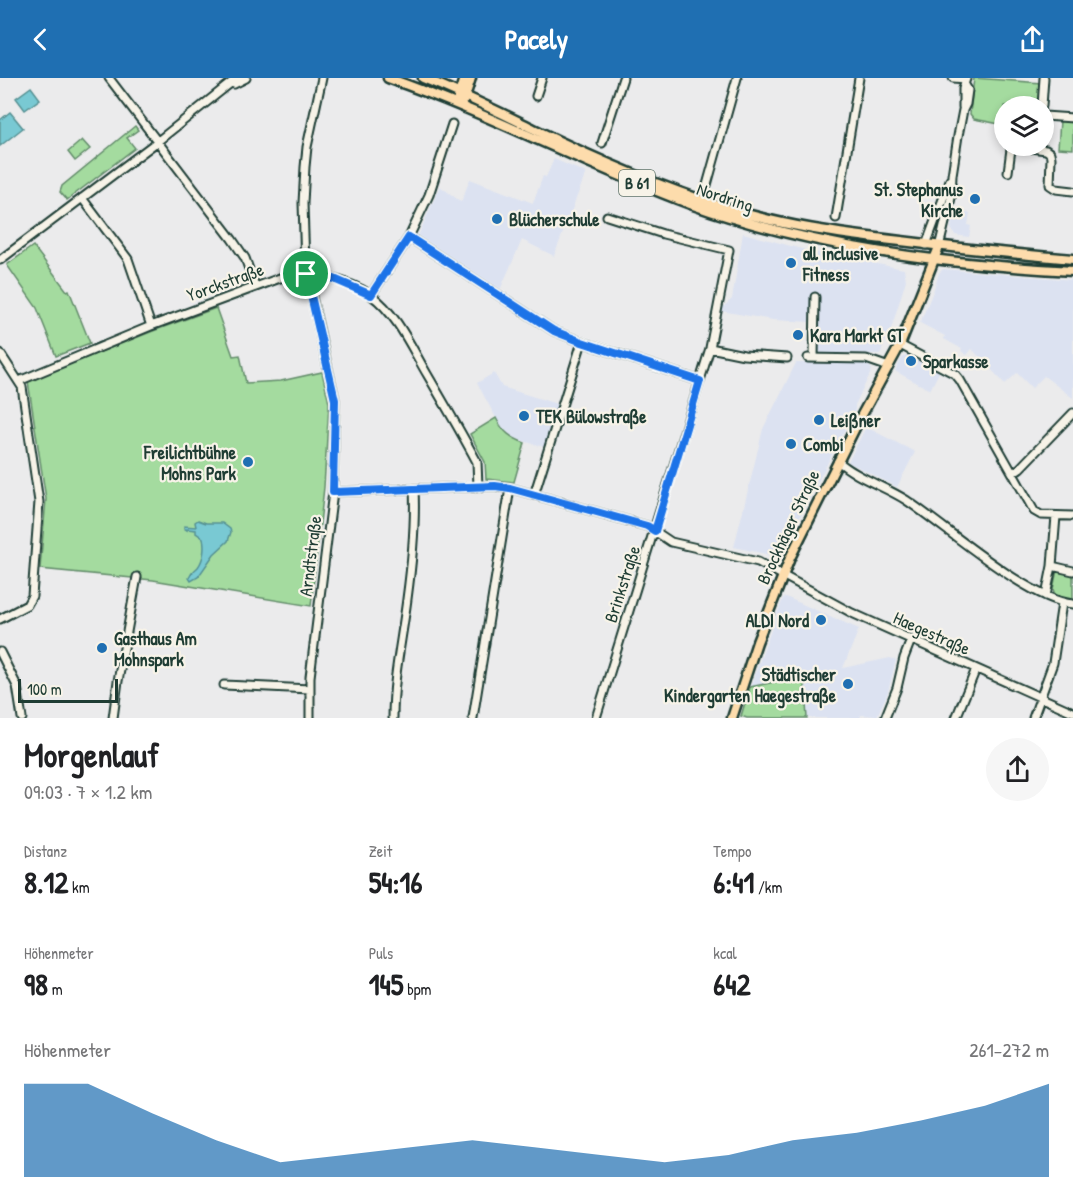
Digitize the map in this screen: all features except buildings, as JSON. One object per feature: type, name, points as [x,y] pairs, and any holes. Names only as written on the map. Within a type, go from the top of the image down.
[{"type":"main road","name":"Nordring","points":[[388,78],[459,105],[640,184],[720,214],[820,241],[921,258],[1073,271]]},
{"type":"main road","name":"Nordring","points":[[423,78],[463,94],[643,178],[722,207],[792,226],[926,245],[1073,259]]},
{"type":"main road","points":[[463,94],[464,78]]},
{"type":"main road","points":[[459,105],[471,78]]},
{"type":"main road","points":[[921,258],[926,245]]},
{"type":"main road","name":"Brockhäger Straße","points":[[732,718],[757,642],[783,574],[838,462],[900,345],[939,246]]},
{"type":"street","points":[[110,78],[245,258],[255,286]]},
{"type":"street","points":[[0,260],[159,141],[237,78]]},
{"type":"street","points":[[226,88],[246,78]]},
{"type":"street","name":"Arndtstraße","points":[[310,718],[310,689],[333,492],[335,400],[306,274],[303,203],[307,147],[322,78]]},
{"type":"street","points":[[536,96],[542,78]]},
{"type":"street","points":[[602,143],[623,78]]},
{"type":"street","points":[[707,185],[737,78]]},
{"type":"street","points":[[836,218],[859,78]]},
{"type":"street","points":[[939,246],[951,198],[952,175],[963,110],[963,89],[966,81],[953,78]]},
{"type":"street","points":[[1043,96],[1044,78]]},
{"type":"street","points":[[1054,117],[1073,118]]},
{"type":"street","points":[[371,295],[409,237],[429,195],[452,124]]},
{"type":"street","points":[[1008,172],[1010,156]]},
{"type":"street","points":[[1051,156],[1050,185],[1056,189],[1073,191]]},
{"type":"street","points":[[926,245],[952,175]]},
{"type":"street","points":[[82,198],[128,260],[151,326]]},
{"type":"street","name":"Brinkstraße","points":[[596,718],[710,348],[729,250],[663,234],[607,216]]},
{"type":"street","points":[[409,237],[554,331],[700,381]]},
{"type":"street","name":"Yorckstraße","points":[[19,381],[151,326],[288,275],[306,274],[334,279],[371,295],[398,323],[477,462],[478,486]]},
{"type":"street","points":[[815,297],[811,358],[866,359],[889,368]]},
{"type":"street","points":[[534,495],[582,342]]},
{"type":"street","points":[[900,345],[955,374],[960,380],[1034,511],[1041,515],[1073,516]]},
{"type":"street","points":[[710,348],[744,355],[787,358]]},
{"type":"street","points":[[0,353],[22,387],[39,502],[30,601],[27,605],[0,619]]},
{"type":"street","points":[[1012,472],[1020,468],[1073,413]]},
{"type":"street","points":[[838,462],[908,501],[998,566],[1046,596],[1062,603],[1073,604]]},
{"type":"street","name":"Haegestraße","points":[[333,492],[478,486],[510,488],[647,526],[671,542],[758,562],[852,613],[1073,712]]},
{"type":"street","points":[[473,718],[510,488]]},
{"type":"street","points":[[393,718],[393,689],[407,599],[414,532],[414,489]]},
{"type":"street","points":[[1046,596],[1052,566],[1056,516]]},
{"type":"street","points":[[1052,566],[1073,571]]},
{"type":"street","points":[[113,718],[137,577]]},
{"type":"street","points":[[1033,718],[1053,663],[1062,603]]},
{"type":"street","points":[[885,718],[897,688],[911,640]]},
{"type":"street","points":[[0,652],[17,686],[22,718]]},
{"type":"street","points":[[956,718],[976,669]]},
{"type":"street","points":[[224,686],[310,689]]},
{"type":"shaded area","name":"Blücherschule","points":[[554,159],[586,173],[554,256],[522,240],[500,290],[418,236],[440,186],[461,202],[470,179],[533,203],[543,176],[546,177]]},
{"type":"shaded area","points":[[954,210],[970,213],[969,237],[955,235],[951,228]]},
{"type":"shaded area","points":[[743,233],[813,252],[904,269],[906,280],[892,326],[880,354],[812,353],[812,322],[773,320],[721,311],[732,299]]},
{"type":"shaded area","points":[[943,269],[1073,280],[1073,398],[1044,376],[1032,388],[1017,373],[1005,384],[972,349],[967,355],[961,351],[962,349],[944,339],[945,336],[920,323],[939,273]]},
{"type":"shaded area","points":[[908,355],[939,372],[930,390],[895,371],[902,358]]},
{"type":"shaded area","points":[[796,363],[866,364],[872,370],[855,405],[855,410],[779,557],[734,547],[763,429]]},
{"type":"shaded area","name":"TEK Bülowstraße","points":[[494,373],[502,387],[557,404],[544,447],[513,438],[501,427],[477,383]]},
{"type":"shaded area","points":[[866,427],[915,452],[897,487],[848,462]]},
{"type":"shaded area","points":[[786,597],[859,629],[843,668],[890,658],[896,660],[888,692],[877,716],[807,718],[804,676],[750,687],[783,598]]},
{"type":"green space","points":[[974,78],[1041,83],[1040,96],[994,96],[994,123],[974,119],[970,114]]},
{"type":"green space","points":[[1060,121],[1073,122],[1073,149],[1058,148]]},
{"type":"green space","points":[[135,126],[138,130],[127,138],[135,148],[67,200],[60,192],[62,186]]},
{"type":"green space","points":[[82,140],[90,149],[75,161],[68,152]]},
{"type":"green space","points":[[33,246],[67,291],[69,290],[90,343],[56,356],[37,308],[7,265]]},
{"type":"green space","points":[[216,308],[233,356],[240,355],[246,383],[281,381],[322,372],[329,403],[324,487],[311,606],[153,580],[40,569],[46,499],[28,381]]},
{"type":"green space","points":[[496,418],[508,434],[525,443],[514,482],[486,479],[485,462],[470,434]]},
{"type":"green space","points":[[1057,570],[1073,573],[1073,601],[1056,598],[1053,589]]},
{"type":"green space","points":[[804,676],[807,718],[747,718],[741,716],[750,687]]},
{"type":"water","points":[[31,87],[40,99],[25,110],[16,98]]},
{"type":"water","points":[[10,112],[23,128],[0,146],[0,120]]},
{"type":"water","points":[[198,520],[206,523],[222,523],[231,532],[228,541],[214,554],[198,577],[191,581],[190,576],[202,560],[204,542],[196,530],[187,530],[184,526],[196,527],[195,522]]},
{"type":"place","name":"St. Stephanus Kirche","points":[[975,199]]},
{"type":"place","name":"Blücherschule","points":[[497,219]]},
{"type":"place","name":"all inclusive Fitness","points":[[791,263]]},
{"type":"place","name":"Kara Markt GT","points":[[798,335]]},
{"type":"place","name":"Sparkasse","points":[[911,361]]},
{"type":"place","name":"TEK Bülowstraße","points":[[524,416]]},
{"type":"place","name":"Leißner","points":[[819,420]]},
{"type":"place","name":"Combi","points":[[791,444]]},
{"type":"place","name":"Freilichtbühne Mohns Park","points":[[248,462]]},
{"type":"place","name":"ALDI Nord","points":[[821,620]]},
{"type":"place","name":"Gasthaus Am Mohnspark","points":[[102,648]]},
{"type":"place","name":"Städtischer Kindergarten Haegestraße","points":[[848,684]]},
{"type":"route","points":[[409,237],[554,331],[700,381],[655,531],[647,526],[510,488],[495,486],[333,492],[335,400],[306,274],[334,279],[371,295],[409,237]]}]
